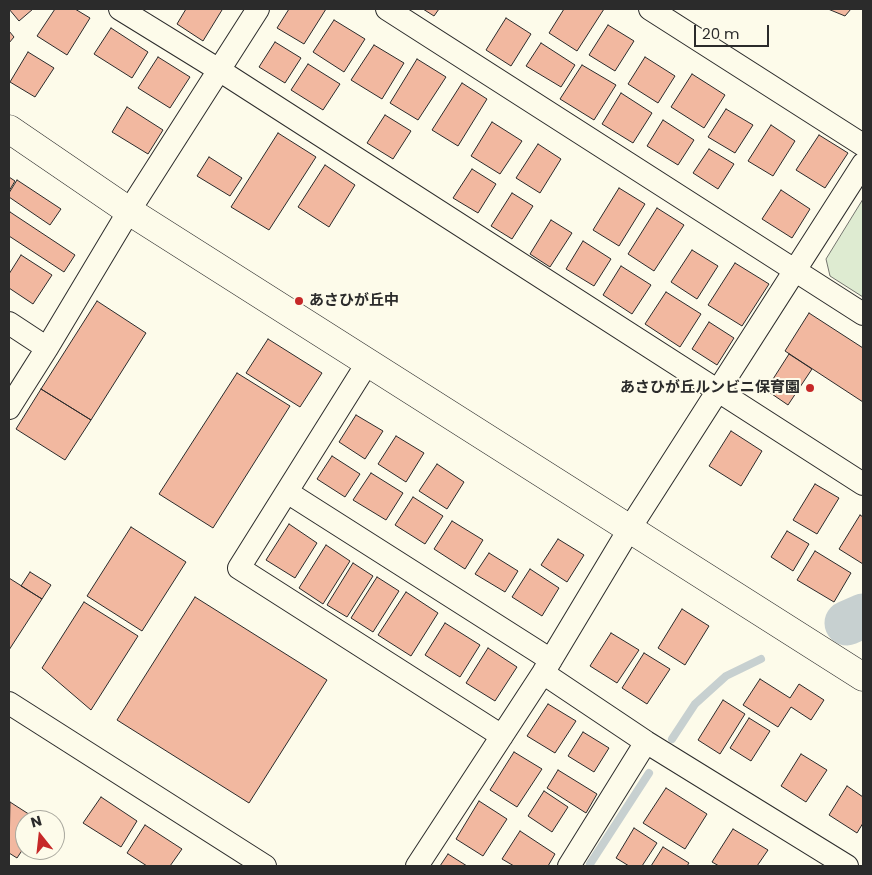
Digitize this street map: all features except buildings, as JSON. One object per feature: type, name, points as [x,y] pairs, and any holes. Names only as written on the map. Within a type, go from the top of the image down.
[{"type":"street","points":[[120,9],[219,70],[863,484]]},
{"type":"street","points":[[9,408],[129,211],[258,9]]},
{"type":"street","points":[[387,9],[863,314]]},
{"type":"street","points":[[650,9],[863,145]]},
{"type":"street","points":[[9,129],[129,211],[863,677]]},
{"type":"street","points":[[417,866],[547,666],[630,528],[863,164]]},
{"type":"street","points":[[9,323],[47,348]]},
{"type":"street","points":[[368,362],[240,568],[502,736]]},
{"type":"street","points":[[287,492],[547,666],[646,742],[847,866]]},
{"type":"street","points":[[9,703],[265,866]]},
{"type":"street","points":[[569,866],[646,742]]},
{"type":"green space","points":[[863,199],[863,297],[830,276],[826,259]]},
{"type":"waterway","points":[[847,623],[863,616]]},
{"type":"waterway","points":[[672,739],[695,704],[726,676],[761,659]]},
{"type":"waterway","points":[[590,864],[649,773]]},
{"type":"place","name":"あさひが丘中","points":[[299,301]]},
{"type":"place","name":"あさひが丘ルンビニ保育園","points":[[810,388]]}]
